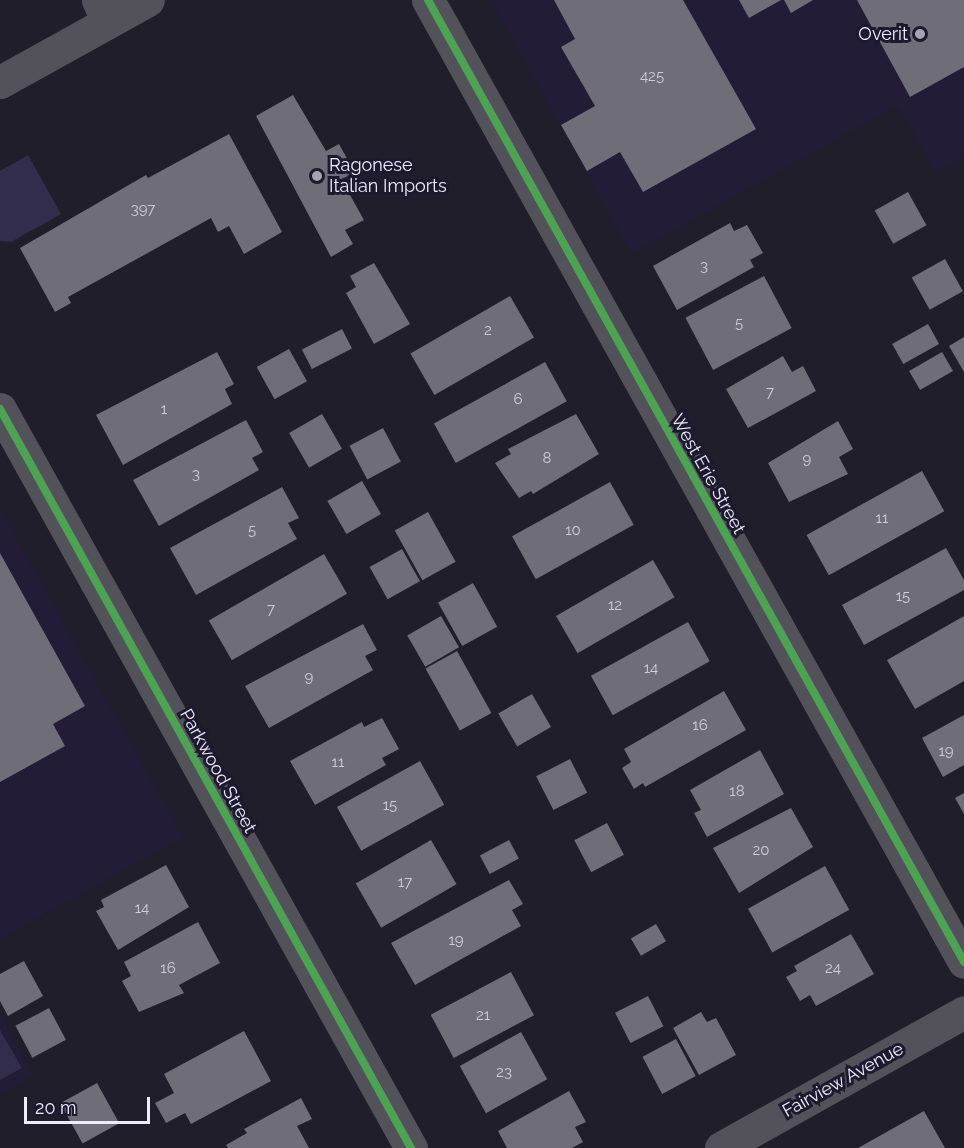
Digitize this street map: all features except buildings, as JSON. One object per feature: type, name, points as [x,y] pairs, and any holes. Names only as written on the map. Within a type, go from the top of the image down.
[{"type":"street","points":[[0,82],[103,11],[148,0]]},
{"type":"street","name":"West Erie Street","points":[[428,0],[964,962]]},
{"type":"street","name":"Parkwood Street","points":[[0,409],[411,1148]]},
{"type":"street","name":"Fairview Avenue","points":[[721,1148],[964,1012]]},
{"type":"shaded area","points":[[491,0],[964,0],[964,156],[935,172],[898,105],[631,254]]},
{"type":"shaded area","points":[[28,155],[61,214],[11,242],[0,241],[0,171]]},
{"type":"shaded area","points":[[0,509],[183,837],[0,939]]},
{"type":"shaded area","points":[[0,1014],[34,1076],[0,1095]]},
{"type":"shaded area","points":[[0,1030],[22,1068],[0,1080]]},
{"type":"cycle path","points":[[428,0],[964,962]]},
{"type":"cycle path","points":[[0,409],[411,1148]]},
{"type":"place","name":"Overit","points":[[920,34]]},
{"type":"place","name":"Ragonese Italian Imports","points":[[317,176]]}]
